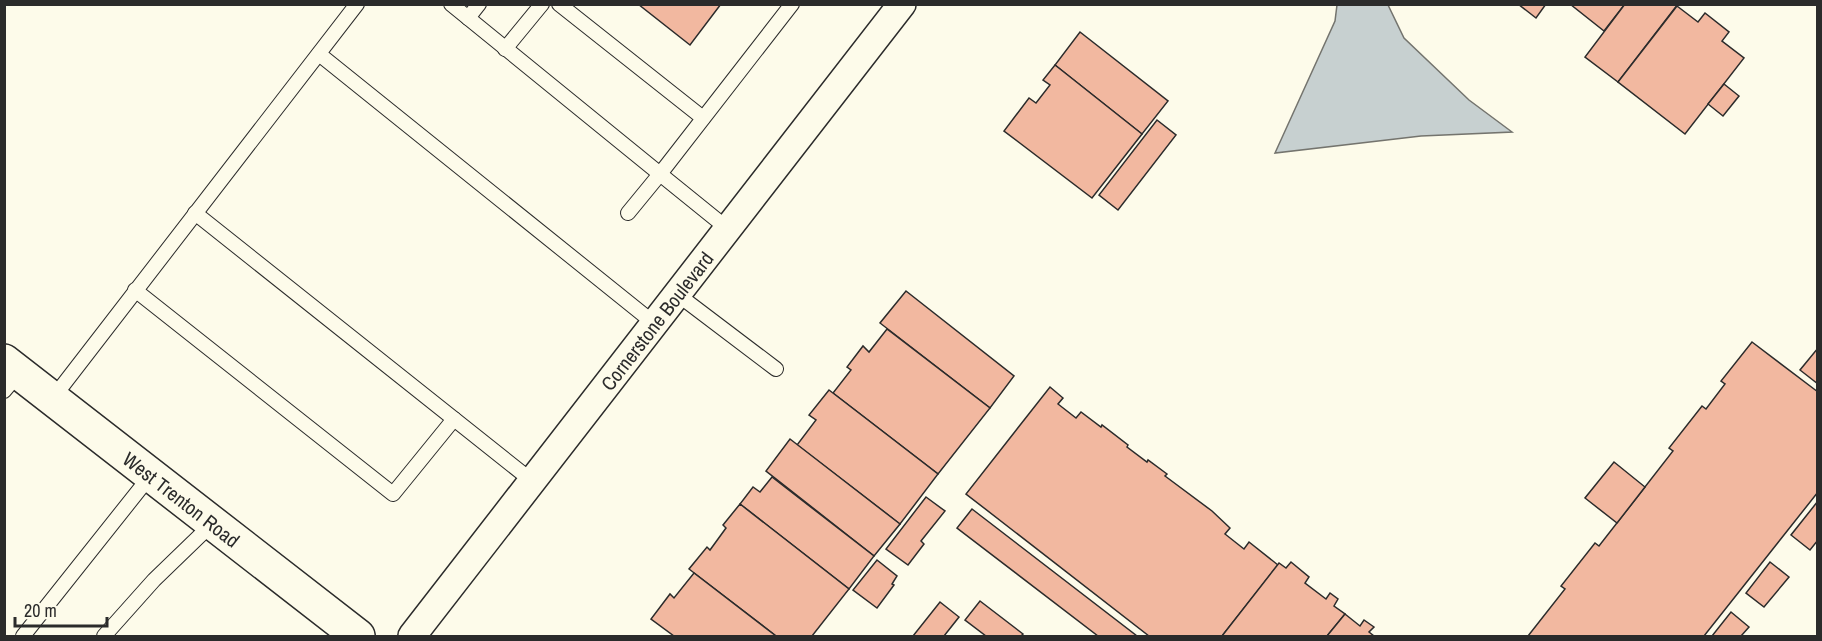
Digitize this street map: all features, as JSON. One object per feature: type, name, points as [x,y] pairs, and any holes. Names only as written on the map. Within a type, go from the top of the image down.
[{"type":"main road","name":"West Trenton Road","points":[[10,375],[53,398],[358,636]]},
{"type":"street","name":"Cornerstone Boulevard","points":[[412,636],[902,4]]},
{"type":"lane","points":[[53,398],[357,4]]},
{"type":"lane","points":[[451,4],[728,229]]},
{"type":"lane","points":[[468,18],[478,4]]},
{"type":"lane","points":[[505,49],[542,4]]},
{"type":"lane","points":[[560,4],[703,118]]},
{"type":"lane","points":[[628,213],[792,4]]},
{"type":"lane","points":[[318,54],[655,324]]},
{"type":"lane","points":[[195,213],[532,481]]},
{"type":"lane","points":[[135,290],[393,494],[454,419]]},
{"type":"lane","points":[[677,294],[776,369]]},
{"type":"lane","points":[[23,636],[151,475]]},
{"type":"lane","points":[[104,636],[154,580],[213,523]]},
{"type":"shaded area","points":[[1337,5],[1388,5],[1404,38],[1469,100],[1512,132],[1421,136],[1275,153],[1335,21]]},
{"type":"building","points":[[638,4],[721,4],[690,45]]},
{"type":"building","points":[[1518,4],[1546,4],[1536,18]]},
{"type":"building","points":[[1570,4],[1625,4],[1604,31]]},
{"type":"building","points":[[1625,4],[1678,4],[1618,82],[1585,57]]},
{"type":"building","points":[[1677,6],[1698,22],[1705,13],[1729,32],[1722,41],[1744,58],[1685,134],[1618,82]]},
{"type":"building","points":[[1080,32],[1168,101],[1142,134],[1055,65]]},
{"type":"building","points":[[1055,65],[1142,134],[1092,198],[1004,131],[1029,98],[1036,103],[1050,85],[1043,80]]},
{"type":"building","points":[[1724,84],[1739,96],[1723,116],[1708,104]]},
{"type":"building","points":[[1157,120],[1176,135],[1118,210],[1099,195]]},
{"type":"building","points":[[906,291],[1014,376],[990,408],[880,323]]},
{"type":"building","points":[[887,329],[990,408],[938,474],[833,393],[851,370],[847,367],[863,346],[869,352]]},
{"type":"building","points":[[1752,342],[1818,392],[1818,492],[1704,636],[1528,636],[1565,589],[1561,586],[1595,543],[1599,546],[1673,451],[1669,448],[1702,406],[1706,409],[1725,384],[1721,381]]},
{"type":"building","points":[[1818,348],[1818,384],[1800,370]]},
{"type":"building","points":[[1050,387],[1063,398],[1058,404],[1076,418],[1081,412],[1101,427],[1102,425],[1128,445],[1127,447],[1167,474],[1165,476],[1212,511],[1230,528],[1225,534],[1244,549],[1249,542],[1278,565],[1222,636],[1149,636],[966,494]]},
{"type":"building","points":[[829,390],[938,474],[900,524],[797,445],[816,420],[809,415]]},
{"type":"building","points":[[790,439],[900,524],[874,556],[766,471]]},
{"type":"building","points":[[1614,462],[1645,487],[1617,523],[1585,498]]},
{"type":"building","points":[[772,477],[874,556],[849,589],[740,504],[753,487],[760,492]]},
{"type":"building","points":[[926,497],[945,511],[921,541],[924,544],[908,565],[886,549]]},
{"type":"building","points":[[1818,501],[1818,540],[1810,550],[1791,535]]},
{"type":"building","points":[[740,504],[849,589],[812,636],[776,636],[689,569],[707,547],[710,550],[726,528],[723,525]]},
{"type":"building","points":[[972,509],[1137,636],[1098,636],[957,528]]},
{"type":"building","points":[[877,560],[897,576],[892,584],[894,585],[877,608],[853,590]]},
{"type":"building","points":[[1291,562],[1309,577],[1305,583],[1326,599],[1330,593],[1338,599],[1334,606],[1345,614],[1327,636],[1222,636],[1279,563],[1286,568]]},
{"type":"building","points":[[1770,562],[1789,577],[1764,607],[1746,593]]},
{"type":"building","points":[[694,573],[776,636],[674,636],[651,619],[670,594],[674,598]]},
{"type":"building","points":[[980,601],[1023,634],[1021,636],[986,636],[965,620]]},
{"type":"building","points":[[940,602],[959,617],[944,636],[913,636]]},
{"type":"building","points":[[1731,612],[1749,627],[1741,636],[1712,636]]},
{"type":"building","points":[[1345,614],[1360,626],[1364,620],[1374,627],[1369,632],[1374,636],[1327,636]]}]
